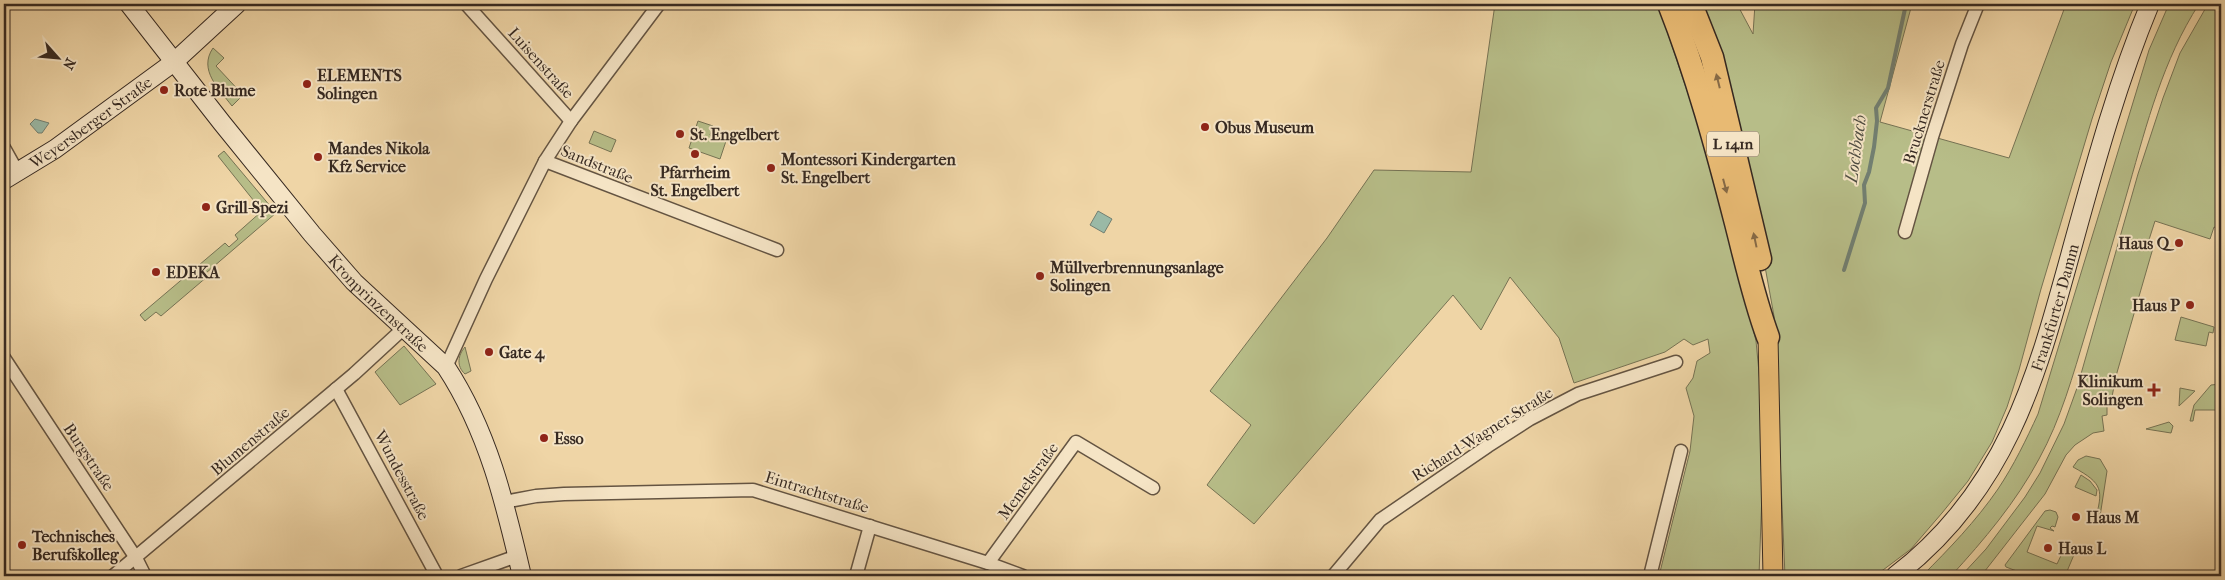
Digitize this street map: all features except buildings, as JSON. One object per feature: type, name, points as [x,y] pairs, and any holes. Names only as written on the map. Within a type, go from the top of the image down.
[{"type":"highway","name":"L 141n","points":[[1669,4],[1698,88],[1736,224],[1753,295],[1768,337]]},
{"type":"highway","name":"L 141n","points":[[1691,4],[1712,56],[1751,218],[1765,287],[1768,337]]},
{"type":"main road","name":"Kronprinzenstraße","points":[[129,4],[312,234],[354,282],[405,327],[446,367],[457,384],[485,440],[504,502],[522,576]]},
{"type":"main road","name":"Weyersberger Straße","points":[[11,177],[55,149],[174,62],[237,4]]},
{"type":"main road","name":"Frankfurter Damm","points":[[1895,576],[1929,548],[1952,524],[1993,468],[2022,410],[2056,305],[2125,66],[2150,4]]},
{"type":"main road","name":"L 141n","points":[[1768,337],[1773,576]]},
{"type":"street","name":"Luisenstraße","points":[[466,4],[571,120]]},
{"type":"street","name":"Sandstraße","points":[[446,367],[486,279],[545,161],[571,120],[660,4]]},
{"type":"street","name":"Brucknerstraße","points":[[1905,232],[1962,44],[1978,4]]},
{"type":"street","points":[[4,148],[11,177]]},
{"type":"street","name":"Sandstraße","points":[[545,161],[777,250]]},
{"type":"street","name":"Blumenstraße","points":[[113,576],[336,389],[405,327]]},
{"type":"street","name":"Burgstraße","points":[[4,358],[136,558],[145,576]]},
{"type":"street","name":"Richard-Wagner-Straße","points":[[1333,576],[1380,520],[1516,428],[1578,394],[1676,362]]},
{"type":"street","name":"Wundesstraße","points":[[336,389],[437,576]]},
{"type":"street","name":"Memelstraße","points":[[988,563],[1076,442],[1153,488]]},
{"type":"street","points":[[1650,576],[1681,451]]},
{"type":"street","name":"Eintrachtstraße","points":[[504,502],[536,496],[564,494],[753,490],[988,563],[1023,576]]},
{"type":"street","points":[[856,576],[870,526]]},
{"type":"street","points":[[461,576],[517,556]]},
{"type":"green space","points":[[1495,4],[1658,4],[1720,189],[1756,341],[1761,394],[1763,465],[1759,576],[1659,576],[1690,451],[1694,416],[1686,388],[1693,378],[1697,361],[1710,353],[1708,339],[1693,345],[1684,339],[1665,352],[1574,383],[1559,338],[1510,277],[1481,330],[1453,295],[1254,524],[1207,485],[1251,425],[1210,391],[1327,238],[1374,170],[1471,172]]},
{"type":"green space","points":[[1701,4],[1737,4],[1753,34],[1755,4],[1912,4],[1880,122],[2009,158],[2066,4],[2135,4],[2111,62],[2092,119],[2019,370],[2007,407],[1992,442],[1968,481],[1911,549],[1873,576],[1785,576],[1774,316],[1736,107]]},
{"type":"green space","points":[[2169,4],[2199,4],[2175,47],[2157,92],[2066,397],[2054,428],[2039,459],[2020,490],[1999,520],[1951,576],[1922,576],[1990,501],[2020,452],[2038,414],[2149,50]]},
{"type":"green space","points":[[2208,4],[2221,4],[2221,230],[2214,227],[2210,239],[2155,221],[2147,246],[2153,248],[2116,376],[2111,402],[2107,401],[2107,415],[2102,416],[2104,431],[2093,433],[2075,445],[2066,455],[2045,494],[1981,576],[1961,576],[1986,549],[2025,497],[2040,473],[2064,424],[2077,388],[2138,174],[2163,98],[2180,53]]},
{"type":"green space","points":[[213,48],[224,58],[216,66],[243,95],[232,106],[216,86],[209,72],[209,56]]},
{"type":"green space","points":[[698,121],[713,126],[710,135],[726,141],[720,159],[689,148]]},
{"type":"green space","points":[[594,131],[616,140],[611,152],[589,143]]},
{"type":"green space","points":[[224,151],[276,213],[206,273],[208,276],[161,316],[156,312],[145,321],[140,315],[225,243],[229,247],[238,239],[235,235],[262,211],[218,156]]},
{"type":"green space","points":[[2181,317],[2214,327],[2213,333],[2209,332],[2206,346],[2175,340]]},
{"type":"green space","points":[[404,346],[436,384],[400,405],[375,372]]},
{"type":"green space","points":[[465,347],[471,371],[465,374],[460,368],[459,361]]},
{"type":"green space","points":[[2221,384],[2221,410],[2195,410],[2193,421],[2190,421],[2194,405],[2211,385]]},
{"type":"green space","points":[[2180,388],[2195,391],[2179,406]]},
{"type":"green space","points":[[2169,422],[2173,426],[2171,433],[2146,429]]},
{"type":"green space","points":[[2086,456],[2100,459],[2107,471],[2099,523],[2095,521],[2100,495],[2099,489],[2091,478],[2073,467],[2078,460]]},
{"type":"green space","points":[[2081,475],[2090,481],[2097,490],[2096,496],[2075,487]]},
{"type":"green space","points":[[2045,511],[2056,512],[2058,517],[2055,527],[2052,526],[2050,528],[2054,531],[2037,526],[2027,552],[2057,564],[2066,545],[2076,550],[2065,576],[2030,576],[2006,567],[2005,565]]},
{"type":"shaded area","points":[[35,119],[49,123],[42,133],[38,133],[30,124]]},
{"type":"shaded area","points":[[1098,211],[1112,219],[1104,233],[1090,225]]},
{"type":"waterway","name":"Lochbach","points":[[1844,270],[1865,203],[1864,185],[1869,172],[1874,147],[1877,121],[1876,108],[1888,88],[1906,4]]},
{"type":"place","name":"ELEMENTS Solingen","points":[[307,84]]},
{"type":"place","name":"Rote Blume","points":[[164,90]]},
{"type":"place","name":"Obus Museum","points":[[1205,127]]},
{"type":"place","name":"St. Engelbert","points":[[680,134]]},
{"type":"place","name":"Pfarrheim St. Engelbert","points":[[695,154]]},
{"type":"place","name":"Mandes Nikola Kfz Service","points":[[318,157]]},
{"type":"place","name":"Montessori Kindergarten St. Engelbert","points":[[771,168]]},
{"type":"place","name":"Grill-Spezi","points":[[206,207]]},
{"type":"place","name":"Haus Q","points":[[2179,243]]},
{"type":"place","name":"EDEKA","points":[[156,272]]},
{"type":"place","name":"Müllverbrennungsanlage Solingen","points":[[1040,276]]},
{"type":"place","name":"Haus P","points":[[2190,305]]},
{"type":"place","name":"Gate 4","points":[[489,352]]},
{"type":"place","name":"Klinikum Solingen","points":[[2154,390]]},
{"type":"place","name":"Esso","points":[[544,438]]},
{"type":"place","name":"Haus M","points":[[2076,517]]},
{"type":"place","name":"Technisches Berufskolleg","points":[[22,545]]},
{"type":"place","name":"Haus L","points":[[2048,548]]}]
